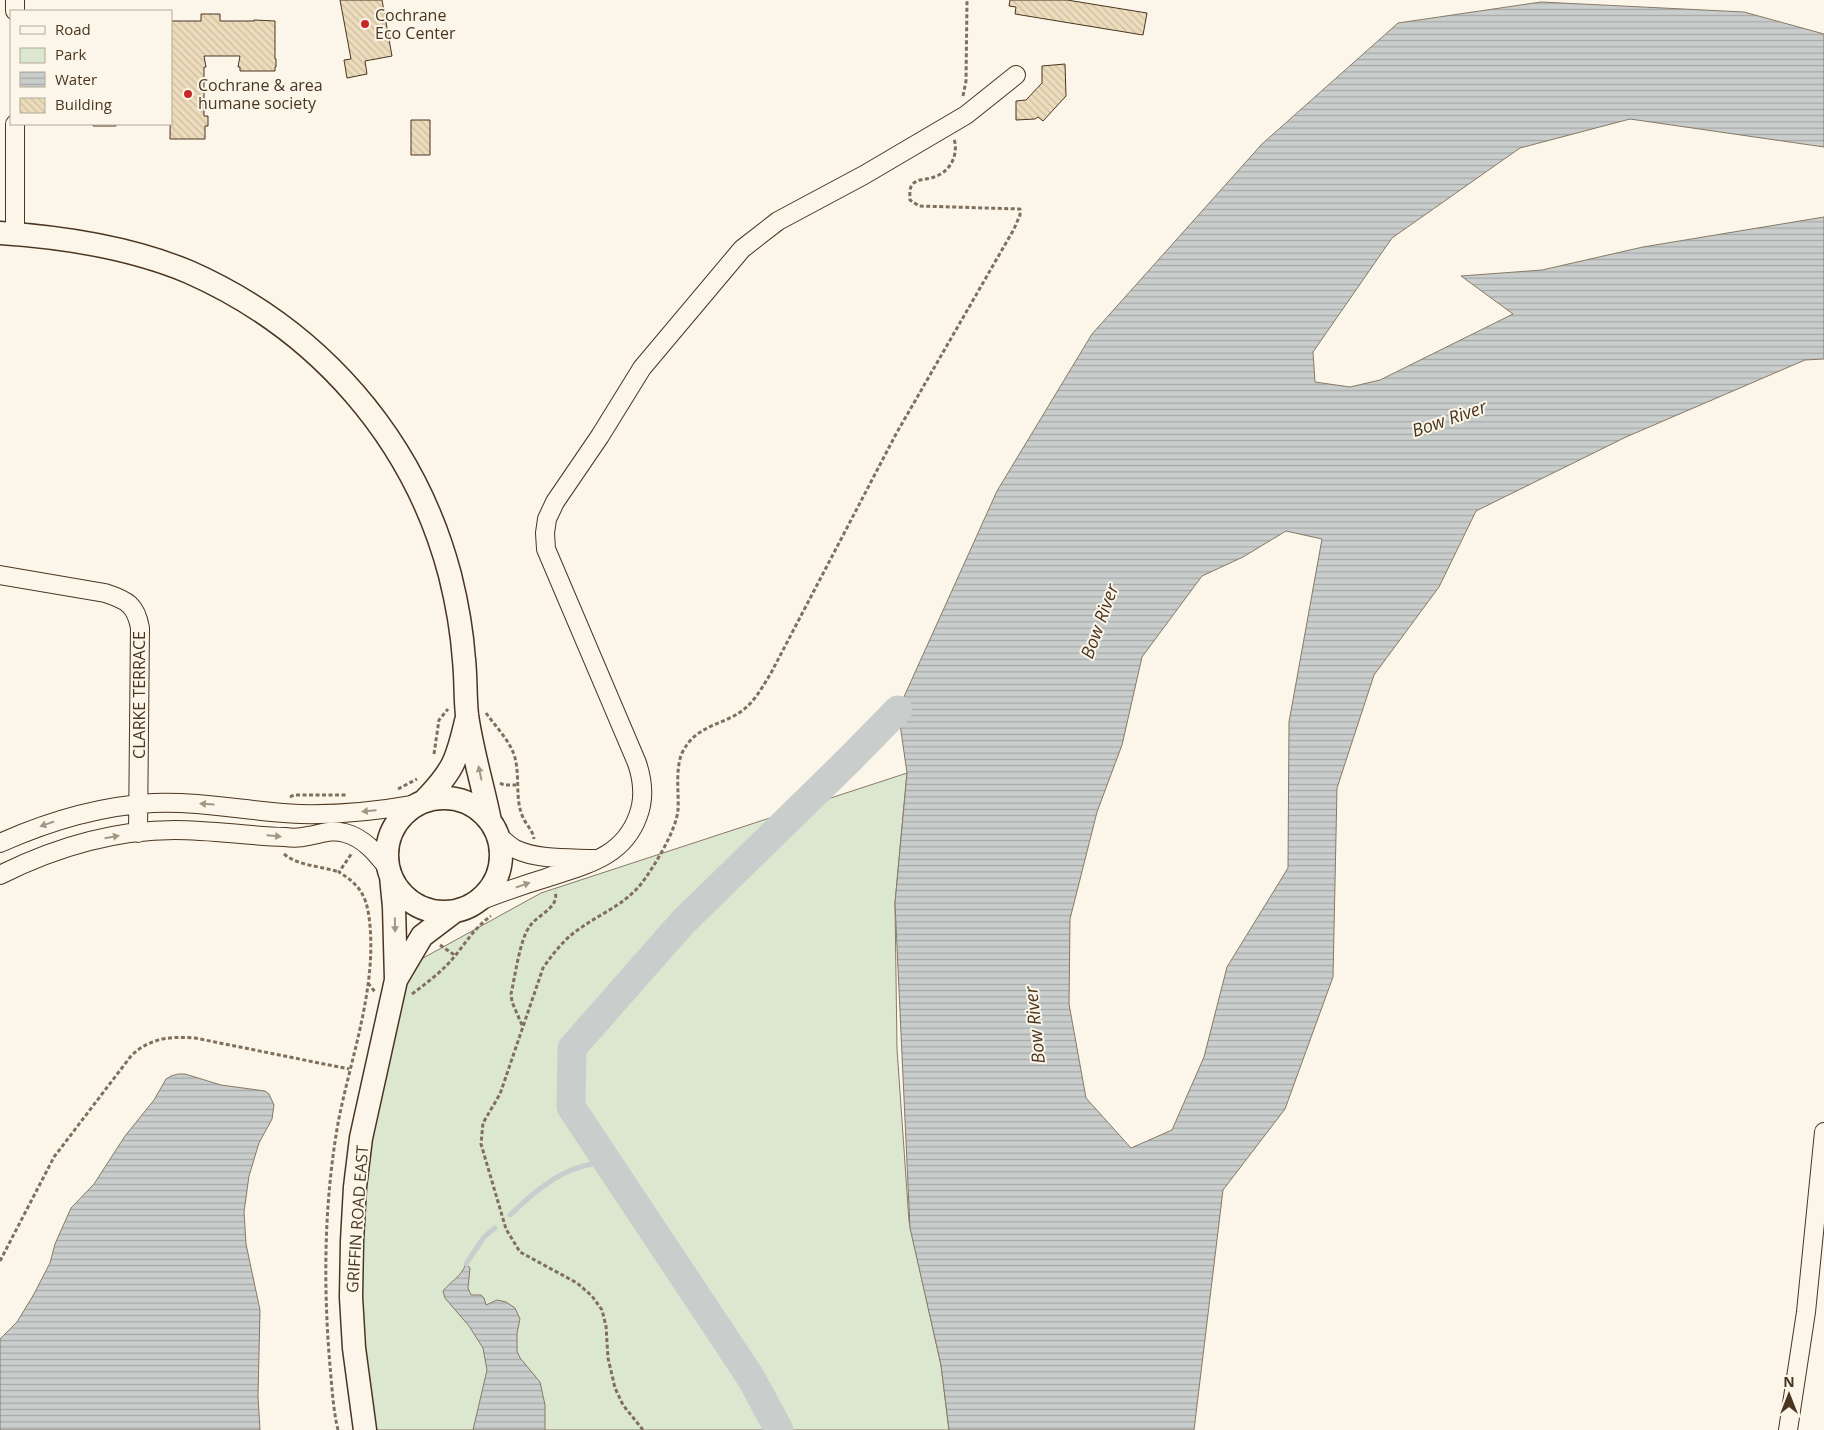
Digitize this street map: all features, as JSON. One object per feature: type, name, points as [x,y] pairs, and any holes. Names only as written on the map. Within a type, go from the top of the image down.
[{"type":"main road","points":[[8,233],[65,240],[146,258],[188,272],[232,294],[280,324],[324,361],[361,399],[390,441],[410,476],[435,529],[452,583],[461,627],[476,713],[495,829],[502,854],[499,873],[490,889],[484,908],[467,907],[455,911],[436,911],[417,905],[401,893],[390,872],[387,850],[391,831],[402,816],[440,785],[452,768],[476,713]]},
{"type":"main road","points":[[421,802],[443,797],[461,800],[477,808],[495,829]]},
{"type":"main road","name":"GRIFFIN ROAD EAST","points":[[365,1430],[354,1348],[351,1297],[352,1232],[361,1138],[396,980],[394,907],[390,872]]},
{"type":"main road","name":"GRIFFIN ROAD EAST","points":[[396,980],[422,936],[455,911]]},
{"type":"street","points":[[484,908],[612,852],[625,840],[634,827],[643,794],[638,763],[546,549],[545,533],[547,518],[555,502],[600,436],[642,368],[742,248],[778,221],[864,175],[966,115],[1016,75]]},
{"type":"street","points":[[8,233],[15,125]]},
{"type":"street","name":"CLARKE TERRACE","points":[[0,576],[105,593],[118,597],[134,608],[140,628],[138,833]]},
{"type":"street","points":[[0,843],[71,816],[107,808],[138,805],[205,804],[279,812],[320,814],[370,811],[421,802]]},
{"type":"street","points":[[495,829],[514,848],[528,853],[552,857],[597,860]]},
{"type":"street","points":[[0,875],[33,859],[67,847],[112,836],[173,830],[295,837],[327,831],[338,831],[347,833],[368,845],[390,872]]},
{"type":"street","points":[[1788,1430],[1806,1312],[1824,1132]]},
{"type":"path","points":[[962,100],[966,81],[967,0]]},
{"type":"path","points":[[643,1430],[623,1406],[615,1388],[608,1358],[606,1326],[602,1310],[592,1296],[577,1283],[520,1252],[506,1229],[481,1144],[484,1123],[500,1094],[543,968],[566,940],[582,927],[618,906],[640,886],[675,824],[678,812],[679,763],[683,752],[689,742],[699,733],[743,711],[771,674],[896,434],[1014,228],[1020,215],[1020,209],[919,206],[910,200],[909,192],[912,185],[917,181],[942,174],[953,162],[956,152],[955,142],[946,126]]},
{"type":"path","points":[[476,713],[514,753],[516,785],[522,816],[534,836],[533,844]]},
{"type":"path","points":[[433,757],[436,752],[439,720]]},
{"type":"path","points":[[391,790],[400,788],[419,778]]},
{"type":"path","points":[[294,795],[352,794]]},
{"type":"path","points":[[339,872],[356,847]]},
{"type":"path","points":[[293,861],[339,872],[354,882],[365,898],[370,931],[368,983]]},
{"type":"path","points":[[522,1026],[512,1002],[511,994],[526,933],[536,918],[547,910],[556,899],[554,888],[547,891]]},
{"type":"path","points":[[389,1012],[446,967],[483,921],[484,908]]},
{"type":"path","points":[[440,945],[456,956]]},
{"type":"path","points":[[0,1261],[54,1157],[131,1056],[147,1043],[174,1037],[195,1038],[349,1069]]},
{"type":"green space","points":[[907,773],[895,903],[897,1049],[909,1221],[941,1365],[949,1430],[365,1430],[352,1241],[405,968],[541,893]]},
{"type":"water","name":"Bow River","points":[[1541,2],[1744,12],[1824,34],[1824,147],[1630,119],[1520,148],[1392,238],[1313,352],[1315,382],[1350,387],[1380,380],[1513,314],[1461,276],[1542,270],[1643,247],[1824,217],[1824,359],[1805,360],[1626,437],[1476,511],[1439,587],[1374,675],[1337,788],[1333,977],[1285,1109],[1223,1190],[1194,1430],[949,1430],[941,1365],[910,1228],[895,903],[907,773],[898,710],[997,491],[1092,334],[1262,144],[1398,23]],"holes":[[[1286,531],[1322,539],[1289,722],[1288,868],[1227,967],[1204,1057],[1172,1130],[1131,1148],[1086,1098],[1069,1004],[1070,919],[1097,812],[1122,745],[1142,657],[1202,576],[1243,557]]]},
{"type":"water","points":[[178,1074],[185,1074],[221,1085],[265,1091],[269,1094],[274,1105],[272,1119],[259,1143],[249,1176],[244,1212],[246,1244],[260,1310],[258,1396],[260,1430],[0,1430],[0,1339],[17,1322],[34,1294],[50,1263],[55,1244],[71,1208],[94,1184],[125,1136],[154,1100],[166,1079]]},
{"type":"water","points":[[466,1264],[470,1268],[468,1288],[471,1295],[481,1295],[486,1305],[497,1300],[506,1302],[515,1308],[520,1319],[517,1333],[517,1351],[520,1358],[540,1382],[545,1405],[545,1430],[473,1430],[487,1370],[483,1348],[469,1326],[445,1298],[443,1291],[464,1269]]},
{"type":"building","name":"Cochrane Eco Center","points":[[340,0],[382,0],[392,56],[365,61],[367,74],[347,78],[344,60],[351,59]]},
{"type":"building","points":[[1010,0],[1067,0],[1147,13],[1143,35],[1015,14],[1016,7],[1009,6]]},
{"type":"building","name":"Cochrane & area humane society","points":[[201,14],[220,14],[220,21],[275,21],[275,71],[240,71],[240,67],[238,67],[240,56],[204,56],[206,67],[204,67],[204,116],[208,116],[208,126],[205,126],[205,139],[170,139],[170,125],[172,125],[172,21],[201,21]]},
{"type":"building","points":[[1065,64],[1066,96],[1043,121],[1038,117],[1035,119],[1016,120],[1016,101],[1026,100],[1042,83],[1042,66]]},
{"type":"building","points":[[411,120],[430,120],[430,155],[411,155]]},
{"type":"building","points":[[93,125],[116,125],[116,126]]},
{"type":"waterway","points":[[779,1430],[751,1378],[571,1107],[572,1048],[683,922],[898,710]]},
{"type":"waterway","points":[[510,1215],[560,1175],[583,1166],[607,1161]]},
{"type":"waterway","points":[[466,1264],[484,1237],[495,1228]]},
{"type":"place","name":"Cochrane Eco Center","points":[[365,24]]},
{"type":"place","name":"Cochrane & area humane society","points":[[188,94]]}]
